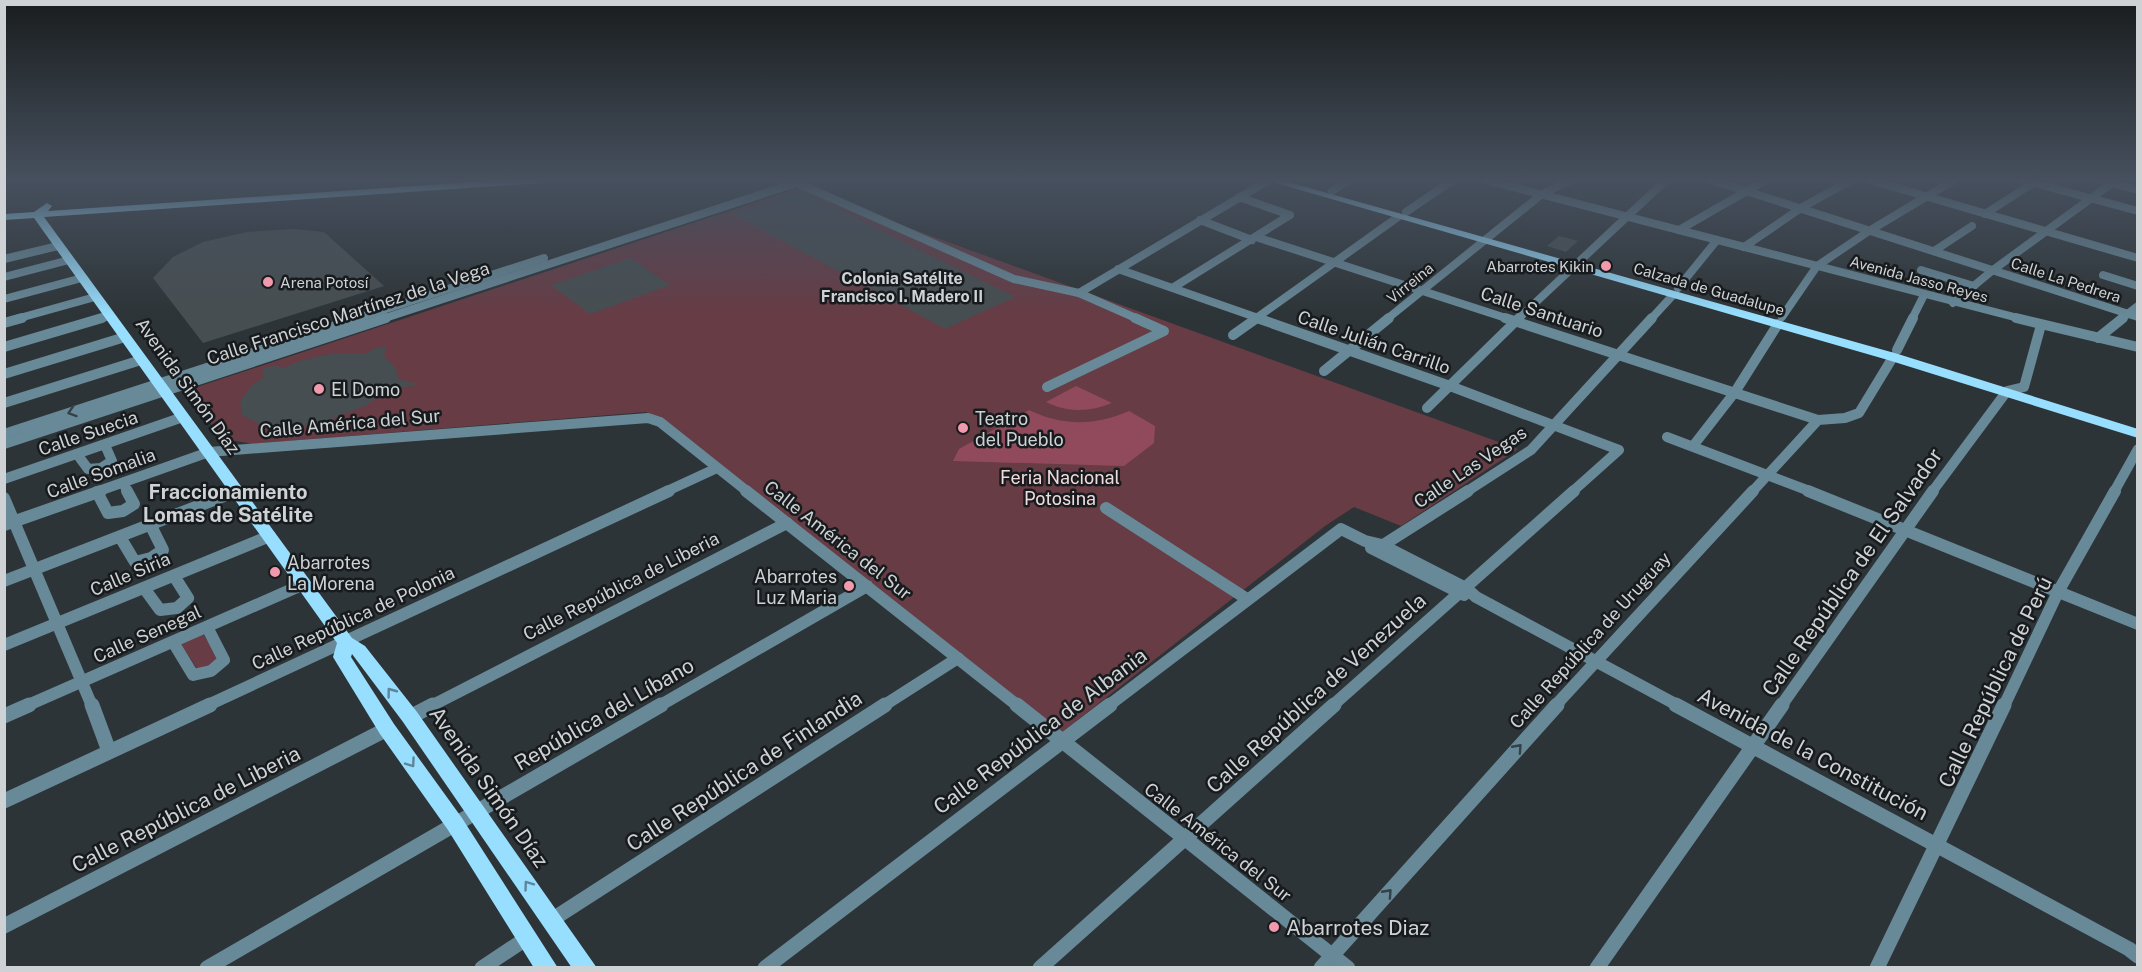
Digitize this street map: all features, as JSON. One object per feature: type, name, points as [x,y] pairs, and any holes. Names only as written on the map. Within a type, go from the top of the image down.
[{"type":"main road","name":"Avenida Simón Díaz","points":[[49,225],[58,246],[346,642],[359,650],[410,717],[586,968]]},
{"type":"main road","name":"Calzada de Guadalupe","points":[[1444,225],[1895,354],[2138,434]]},
{"type":"main road","name":"Calzada de Guadalupe","points":[[1895,354],[2024,387],[2138,424]]},
{"type":"main road","name":"Avenida Simón Díaz","points":[[346,642],[342,657],[387,729],[455,824],[547,968]]},
{"type":"street","name":"Calle Francisco Martínez de la Vega","points":[[4,434],[162,387],[658,225]]},
{"type":"street","points":[[894,225],[1014,279],[1079,294],[1164,331],[1047,387]]},
{"type":"street","points":[[1079,294],[1191,225]]},
{"type":"street","name":"Calle Santuario","points":[[1215,225],[1818,420]]},
{"type":"street","points":[[1174,287],[1274,225]]},
{"type":"street","points":[[1233,335],[1386,225]]},
{"type":"street","name":"Virreina","points":[[1324,371],[1502,225]]},
{"type":"street","points":[[1427,408],[1618,225]]},
{"type":"street","name":"Avenida Jasso Reyes","points":[[1662,225],[1924,296],[2138,347]]},
{"type":"street","points":[[1679,230],[1687,225]]},
{"type":"street","points":[[1744,247],[1776,225]]},
{"type":"street","name":"Calle La Pedrera","points":[[1852,225],[2133,316]]},
{"type":"street","points":[[1693,446],[1735,392],[1817,266],[1878,225]]},
{"type":"street","points":[[2024,225],[2133,257],[2138,248]]},
{"type":"street","points":[[1953,303],[1993,270],[2056,225]]},
{"type":"street","points":[[1934,251],[1972,226]]},
{"type":"street","name":"Calle Las Vegas","points":[[1378,548],[1531,450],[1676,291],[1717,240]]},
{"type":"street","points":[[4,259],[58,246]]},
{"type":"street","points":[[4,277],[69,260]]},
{"type":"street","name":"Calle Julián Carrillo","points":[[1118,269],[1450,386],[1619,450]]},
{"type":"street","points":[[1921,270],[1974,286]]},
{"type":"street","points":[[2103,275],[2138,286]]},
{"type":"street","points":[[4,299],[82,278]]},
{"type":"street","points":[[1818,420],[1845,418],[1858,413],[1895,354],[1924,296]]},
{"type":"street","points":[[4,322],[95,297]]},
{"type":"street","points":[[2098,338],[2133,316],[2138,306]]},
{"type":"street","points":[[4,347],[110,316]]},
{"type":"street","points":[[2007,391],[2024,387],[2041,325]]},
{"type":"street","points":[[4,374],[125,338]]},
{"type":"street","points":[[4,403],[141,360]]},
{"type":"street","name":"Calle Francisco Martínez de la Vega","points":[[4,444],[162,387]]},
{"type":"street","name":"Calle República de El Salvador","points":[[1597,968],[1905,529],[2007,391]]},
{"type":"street","name":"Calle Suecia","points":[[4,479],[183,417]]},
{"type":"street","name":"Calle América del Sur","points":[[209,452],[648,418],[660,422],[1348,968]]},
{"type":"street","name":"Calle República de Uruguay","points":[[1321,968],[1595,662],[1818,420]]},
{"type":"street","points":[[1667,437],[1767,474],[2138,624]]},
{"type":"street","points":[[77,454],[88,469],[101,468],[112,462],[105,444]]},
{"type":"street","name":"Calle República de Perú","points":[[1877,968],[2058,592],[2138,449]]},
{"type":"street","name":"Calle República de Venezuela","points":[[1040,968],[1184,838],[1467,593],[1619,450]]},
{"type":"street","name":"Calle Somalia","points":[[9,524],[209,452]]},
{"type":"street","name":"Calle República de Polonia","points":[[4,801],[717,468]]},
{"type":"street","points":[[98,492],[108,513],[123,511],[134,504],[123,483]]},
{"type":"street","points":[[4,581],[237,491]]},
{"type":"street","points":[[4,498],[9,524],[34,570],[82,681],[109,751]]},
{"type":"street","points":[[1106,508],[1247,599]]},
{"type":"street","name":"Calle República de Liberia","points":[[410,717],[787,523]]},
{"type":"street","points":[[120,537],[135,562],[151,558],[163,550],[150,524]]},
{"type":"street","name":"Avenida de la Constitución","points":[[1341,529],[1467,593],[2135,952]]},
{"type":"street","name":"Calle República de Albania","points":[[765,968],[1341,529]]},
{"type":"street","name":"Calle Siria","points":[[4,645],[270,536]]},
{"type":"street","points":[[144,588],[160,610],[177,608],[188,598],[174,576]]},
{"type":"street","name":"Calle Senegal","points":[[4,716],[304,584]]},
{"type":"street","name":"República del Líbano","points":[[207,968],[867,586]]},
{"type":"street","points":[[173,642],[193,675],[211,671],[224,660],[207,627]]},
{"type":"street","name":"Calle República de Finlandia","points":[[553,919],[957,658]]},
{"type":"street","name":"Calle República de Liberia","points":[[4,926],[387,729]]},
{"type":"street","points":[[482,968],[527,938]]},
{"type":"green space","name":"Feria Nacional Potosina","points":[[686,225],[902,225],[1518,449],[1401,526],[1354,507],[1325,526],[1061,733],[664,420],[646,412],[252,444],[222,438],[187,393],[194,388]]},
{"type":"green space","points":[[203,634],[220,661],[199,672],[181,644]]},
{"type":"shaded area","points":[[1076,386],[1112,403],[1096,408],[1071,410],[1046,402]]},
{"type":"shaded area","points":[[1029,410],[1053,419],[1079,422],[1104,419],[1129,411],[1155,426],[1154,443],[1124,466],[953,461],[959,449]]},
{"type":"building","points":[[754,225],[870,225],[1015,297],[945,329]]},
{"type":"building","name":"Arena Potosí","points":[[294,229],[324,232],[384,286],[203,343],[153,278],[173,257],[203,242],[247,232]]},
{"type":"building","points":[[1559,236],[1578,241],[1566,252],[1547,246]]},
{"type":"building","points":[[630,258],[670,285],[590,314],[551,285]]},
{"type":"building","name":"El Domo","points":[[386,346],[384,356],[396,368],[398,379],[418,384],[399,389],[390,388],[367,405],[329,420],[330,426],[321,430],[311,431],[311,425],[286,427],[259,424],[242,415],[240,402],[251,386],[264,377],[262,370],[265,368],[276,365],[282,368],[303,360],[335,353],[367,353],[375,348]]},
{"type":"place","name":"Abarrotes Kikin","points":[[1606,266]]},
{"type":"place","name":"Arena Potosí","points":[[268,282]]},
{"type":"place","name":"El Domo","points":[[319,389]]},
{"type":"place","name":"Teatro del Pueblo","points":[[963,428]]},
{"type":"place","name":"Abarrotes La Morena","points":[[275,572]]},
{"type":"place","name":"Abarrotes Luz Maria","points":[[849,586]]},
{"type":"place","name":"Abarrotes Diaz","points":[[1274,927]]},
{"type":"district","name":"Colonia Satélite Francisco I. Madero II","points":[[902,287]]},
{"type":"district","name":"Fraccionamiento Lomas de Satélite","points":[[228,504]]}]
